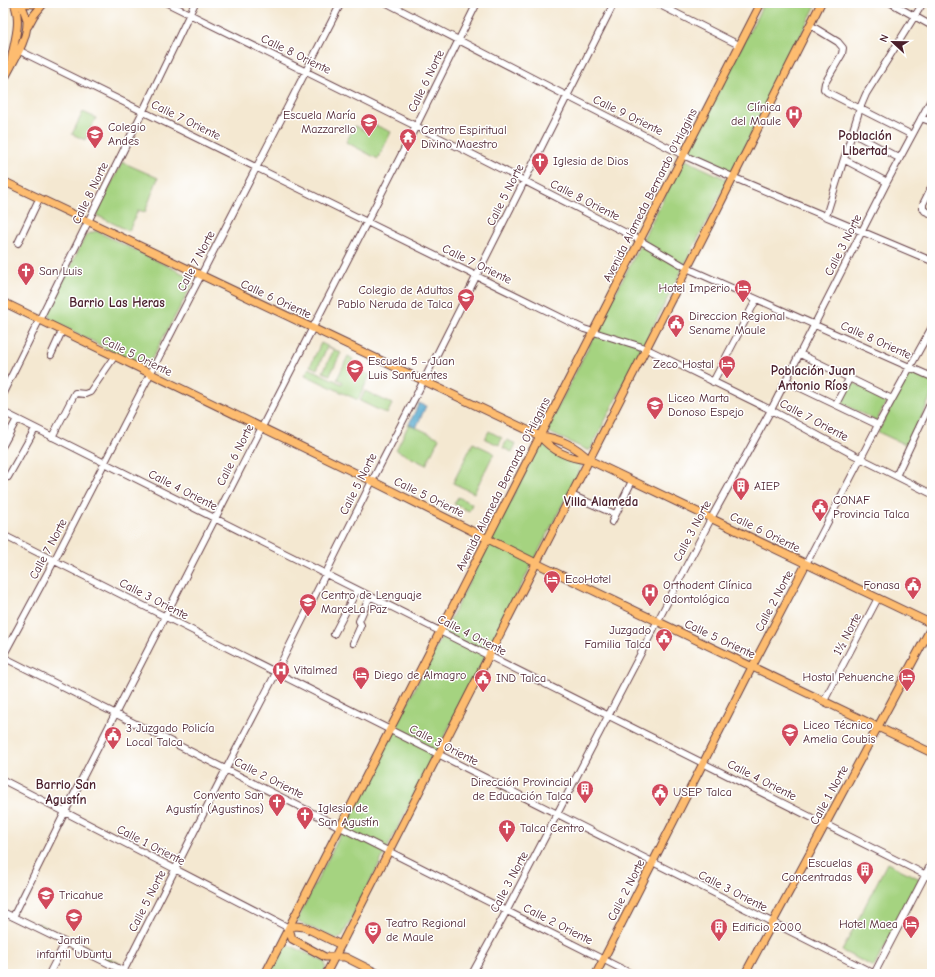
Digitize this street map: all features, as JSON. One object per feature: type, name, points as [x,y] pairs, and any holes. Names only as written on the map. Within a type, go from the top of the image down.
[{"type":"main road","points":[[14,3],[18,16],[16,49]]},
{"type":"main road","points":[[25,32],[27,26],[26,16],[21,3],[38,3]]},
{"type":"main road","points":[[17,30],[26,16],[38,3]]},
{"type":"main road","points":[[3,82],[16,49],[34,15],[44,3]]},
{"type":"main road","name":"Avenida Alameda Bernardo O'Higgins","points":[[265,974],[761,3]]},
{"type":"main road","points":[[326,974],[821,3]]},
{"type":"main road","name":"Calle 6 Oriente","points":[[3,182],[540,436],[552,438],[566,444],[589,460],[932,625]]},
{"type":"main road","name":"Calle 5 Oriente","points":[[3,302],[372,481],[657,622],[932,753]]},
{"type":"main road","name":"Calle 6 Oriente","points":[[540,436],[554,449],[563,454],[572,458],[589,460]]},
{"type":"main road","name":"Calle 2 Norte","points":[[596,974],[806,564]]},
{"type":"main road","name":"Calle 1 Norte","points":[[745,974],[932,625]]},
{"type":"main road","points":[[341,945],[304,927],[296,926],[289,928],[292,939],[325,957],[345,957],[379,974]]},
{"type":"street","name":"Calle 8 Oriente","points":[[167,3],[524,181],[639,241],[686,268],[932,377]]},
{"type":"street","name":"Calle 8 Norte","points":[[3,393],[195,3]]},
{"type":"street","name":"Calle 7 Norte","points":[[3,656],[54,561],[341,3]]},
{"type":"street","name":"Calle 9 Oriente","points":[[387,3],[683,154],[733,177],[932,261]]},
{"type":"street","name":"Calle 6 Norte","points":[[13,917],[65,812],[416,126],[476,3]]},
{"type":"street","name":"Calle 5 Norte","points":[[125,973],[175,870],[614,3]]},
{"type":"street","points":[[656,3],[739,45]]},
{"type":"street","points":[[891,3],[932,26]]},
{"type":"street","points":[[826,216],[845,160],[860,108],[874,79],[922,3]]},
{"type":"street","points":[[810,25],[842,46],[842,54],[825,83],[825,90],[828,93],[912,135]]},
{"type":"street","name":"Calle 7 Oriente","points":[[16,49],[584,329],[646,348],[771,410],[932,494]]},
{"type":"street","name":"Calle 3 Norte","points":[[472,974],[507,910],[711,519],[771,410],[899,158],[932,98]]},
{"type":"street","points":[[921,118],[932,122]]},
{"type":"street","points":[[852,133],[899,158]]},
{"type":"street","points":[[845,160],[887,182]]},
{"type":"street","points":[[932,186],[922,208],[924,211],[932,214]]},
{"type":"street","points":[[18,243],[39,199]]},
{"type":"street","points":[[713,382],[756,300]]},
{"type":"street","name":"Calle 2 Norte","points":[[806,564],[878,425],[932,327]]},
{"type":"street","points":[[51,355],[62,331]]},
{"type":"street","points":[[800,354],[850,377],[892,399]]},
{"type":"street","points":[[52,437],[75,392],[85,394],[90,392],[114,357]]},
{"type":"street","points":[[836,404],[850,377]]},
{"type":"street","points":[[786,381],[878,425]]},
{"type":"street","points":[[896,476],[932,400]]},
{"type":"street","name":"Calle 4 Oriente","points":[[3,412],[932,878]]},
{"type":"street","points":[[3,445],[17,419]]},
{"type":"street","points":[[8,477],[35,429]]},
{"type":"street","points":[[612,522],[632,481]]},
{"type":"street","points":[[571,495],[615,514]]},
{"type":"street","name":"Calle 3 Oriente","points":[[3,535],[874,974]]},
{"type":"street","points":[[334,634],[357,590]]},
{"type":"street","points":[[353,643],[361,625],[359,619],[370,596]]},
{"type":"street","name":"1½ Norte","points":[[824,701],[878,598]]},
{"type":"street","name":"Calle 2 Oriente","points":[[3,656],[632,974]]},
{"type":"street","name":"Calle 1 Oriente","points":[[3,780],[289,928]]},
{"type":"street","points":[[874,974],[932,862]]},
{"type":"street","points":[[3,912],[125,973]]},
{"type":"street","points":[[49,974],[65,943]]},
{"type":"green space","points":[[764,3],[817,3],[733,170],[729,172],[689,154],[688,151]]},
{"type":"green space","points":[[83,112],[96,118],[85,140],[72,134]]},
{"type":"green space","points":[[373,124],[391,132],[378,159],[346,142],[355,126],[369,133]]},
{"type":"green space","points":[[686,160],[726,179],[727,182],[590,450],[587,450],[548,432],[547,429],[682,162]]},
{"type":"green space","points":[[122,162],[158,178],[145,212],[138,210],[129,231],[96,215]]},
{"type":"green space","points":[[932,192],[932,212],[924,208]]},
{"type":"green space","points":[[96,231],[190,277],[192,285],[150,362],[141,366],[51,320],[48,312],[86,235]]},
{"type":"green space","points":[[321,343],[332,348],[327,347],[317,369],[310,366]]},
{"type":"green space","points":[[334,349],[341,353],[330,375],[323,372]]},
{"type":"green space","points":[[348,356],[353,359],[350,366],[370,375],[358,400],[305,375],[309,368],[342,384],[343,382],[337,379]]},
{"type":"green space","points":[[913,372],[932,380],[932,394],[908,446],[878,432],[908,374]]},
{"type":"green space","points":[[852,382],[888,399],[876,421],[842,403]]},
{"type":"green space","points":[[365,391],[392,404],[387,414],[360,401]]},
{"type":"green space","points":[[409,424],[439,438],[426,465],[396,450]]},
{"type":"green space","points":[[489,431],[502,438],[499,445],[485,439]]},
{"type":"green space","points":[[507,440],[516,444],[512,452],[503,448]]},
{"type":"green space","points":[[473,443],[494,453],[474,493],[453,483]]},
{"type":"green space","points":[[542,444],[558,455],[579,463],[581,468],[342,937],[337,939],[298,922],[298,918],[539,445]]},
{"type":"green space","points":[[458,497],[472,504],[469,511],[454,504]]},
{"type":"green space","points":[[887,863],[920,879],[874,967],[842,951]]},
{"type":"green space","points":[[38,923],[125,966],[123,969],[36,926]]},
{"type":"green space","points":[[287,944],[325,962],[326,968],[323,974],[269,974],[284,946]]},
{"type":"water","points":[[419,403],[426,406],[416,428],[409,424]]},
{"type":"place","name":"Clínica del Maule","points":[[794,129]]},
{"type":"place","name":"Escuela María Mazzarello","points":[[369,137]]},
{"type":"place","name":"Colegio Andes","points":[[95,149]]},
{"type":"place","name":"Centro Espiritual Divino Maestro","points":[[408,152]]},
{"type":"place","name":"Iglesia de Dios","points":[[540,176]]},
{"type":"place","name":"San Luis","points":[[26,286]]},
{"type":"place","name":"Hotel Imperio","points":[[743,303]]},
{"type":"place","name":"Colegio de Adultos Pablo Neruda de Talca","points":[[466,312]]},
{"type":"place","name":"Direccion Regional Sename Maule","points":[[676,338]]},
{"type":"place","name":"Zeco Hostal","points":[[727,379]]},
{"type":"place","name":"Escuela 5 - Juan Luis Sanfuentes","points":[[355,383]]},
{"type":"place","name":"Liceo Marta Donoso Espejo","points":[[655,420]]},
{"type":"place","name":"AIEP","points":[[741,501]]},
{"type":"place","name":"CONAF Provincia Talca","points":[[820,522]]},
{"type":"place","name":"EcoHotel","points":[[552,594]]},
{"type":"place","name":"Fonasa","points":[[913,600]]},
{"type":"place","name":"Orthodent Clínica Odontológica","points":[[650,607]]},
{"type":"place","name":"Centro de Lenguaje MarceLa Paz","points":[[308,617]]},
{"type":"place","name":"Juzgado Familia Talca","points":[[664,652]]},
{"type":"place","name":"Vitalmed","points":[[281,685]]},
{"type":"place","name":"Diego de Almagro","points":[[361,690]]},
{"type":"place","name":"Hostal Pehuenche","points":[[907,692]]},
{"type":"place","name":"IND Talca","points":[[483,693]]},
{"type":"place","name":"Liceo Técnico Amelia Coubis","points":[[790,747]]},
{"type":"place","name":"3 Juzgado Policía Local Talca","points":[[113,750]]},
{"type":"place","name":"Dirección Provincial de Educación Talca","points":[[585,804]]},
{"type":"place","name":"USEP Talca","points":[[660,807]]},
{"type":"place","name":"Convento San Agustín (Agustinos)","points":[[277,817]]},
{"type":"place","name":"Iglesia de San Agustín","points":[[305,830]]},
{"type":"place","name":"Talca Centro","points":[[507,843]]},
{"type":"place","name":"Escuelas Concentradas","points":[[865,885]]},
{"type":"place","name":"Tricahue","points":[[46,910]]},
{"type":"place","name":"Jardin infantil Ubuntu","points":[[74,932]]},
{"type":"place","name":"Hotel Maea","points":[[911,939]]},
{"type":"place","name":"Edificio 2000","points":[[719,942]]},
{"type":"place","name":"Teatro Regional de Maule","points":[[373,945]]},
{"type":"district","name":"Población Libertad","points":[[865,142]]},
{"type":"district","name":"Barrio Las Heras","points":[[117,302]]},
{"type":"district","name":"Población Juan Antonio Ríos","points":[[813,378]]},
{"type":"district","name":"Villa Alameda","points":[[601,501]]},
{"type":"district","name":"Barrio San Agustín","points":[[66,792]]}]
